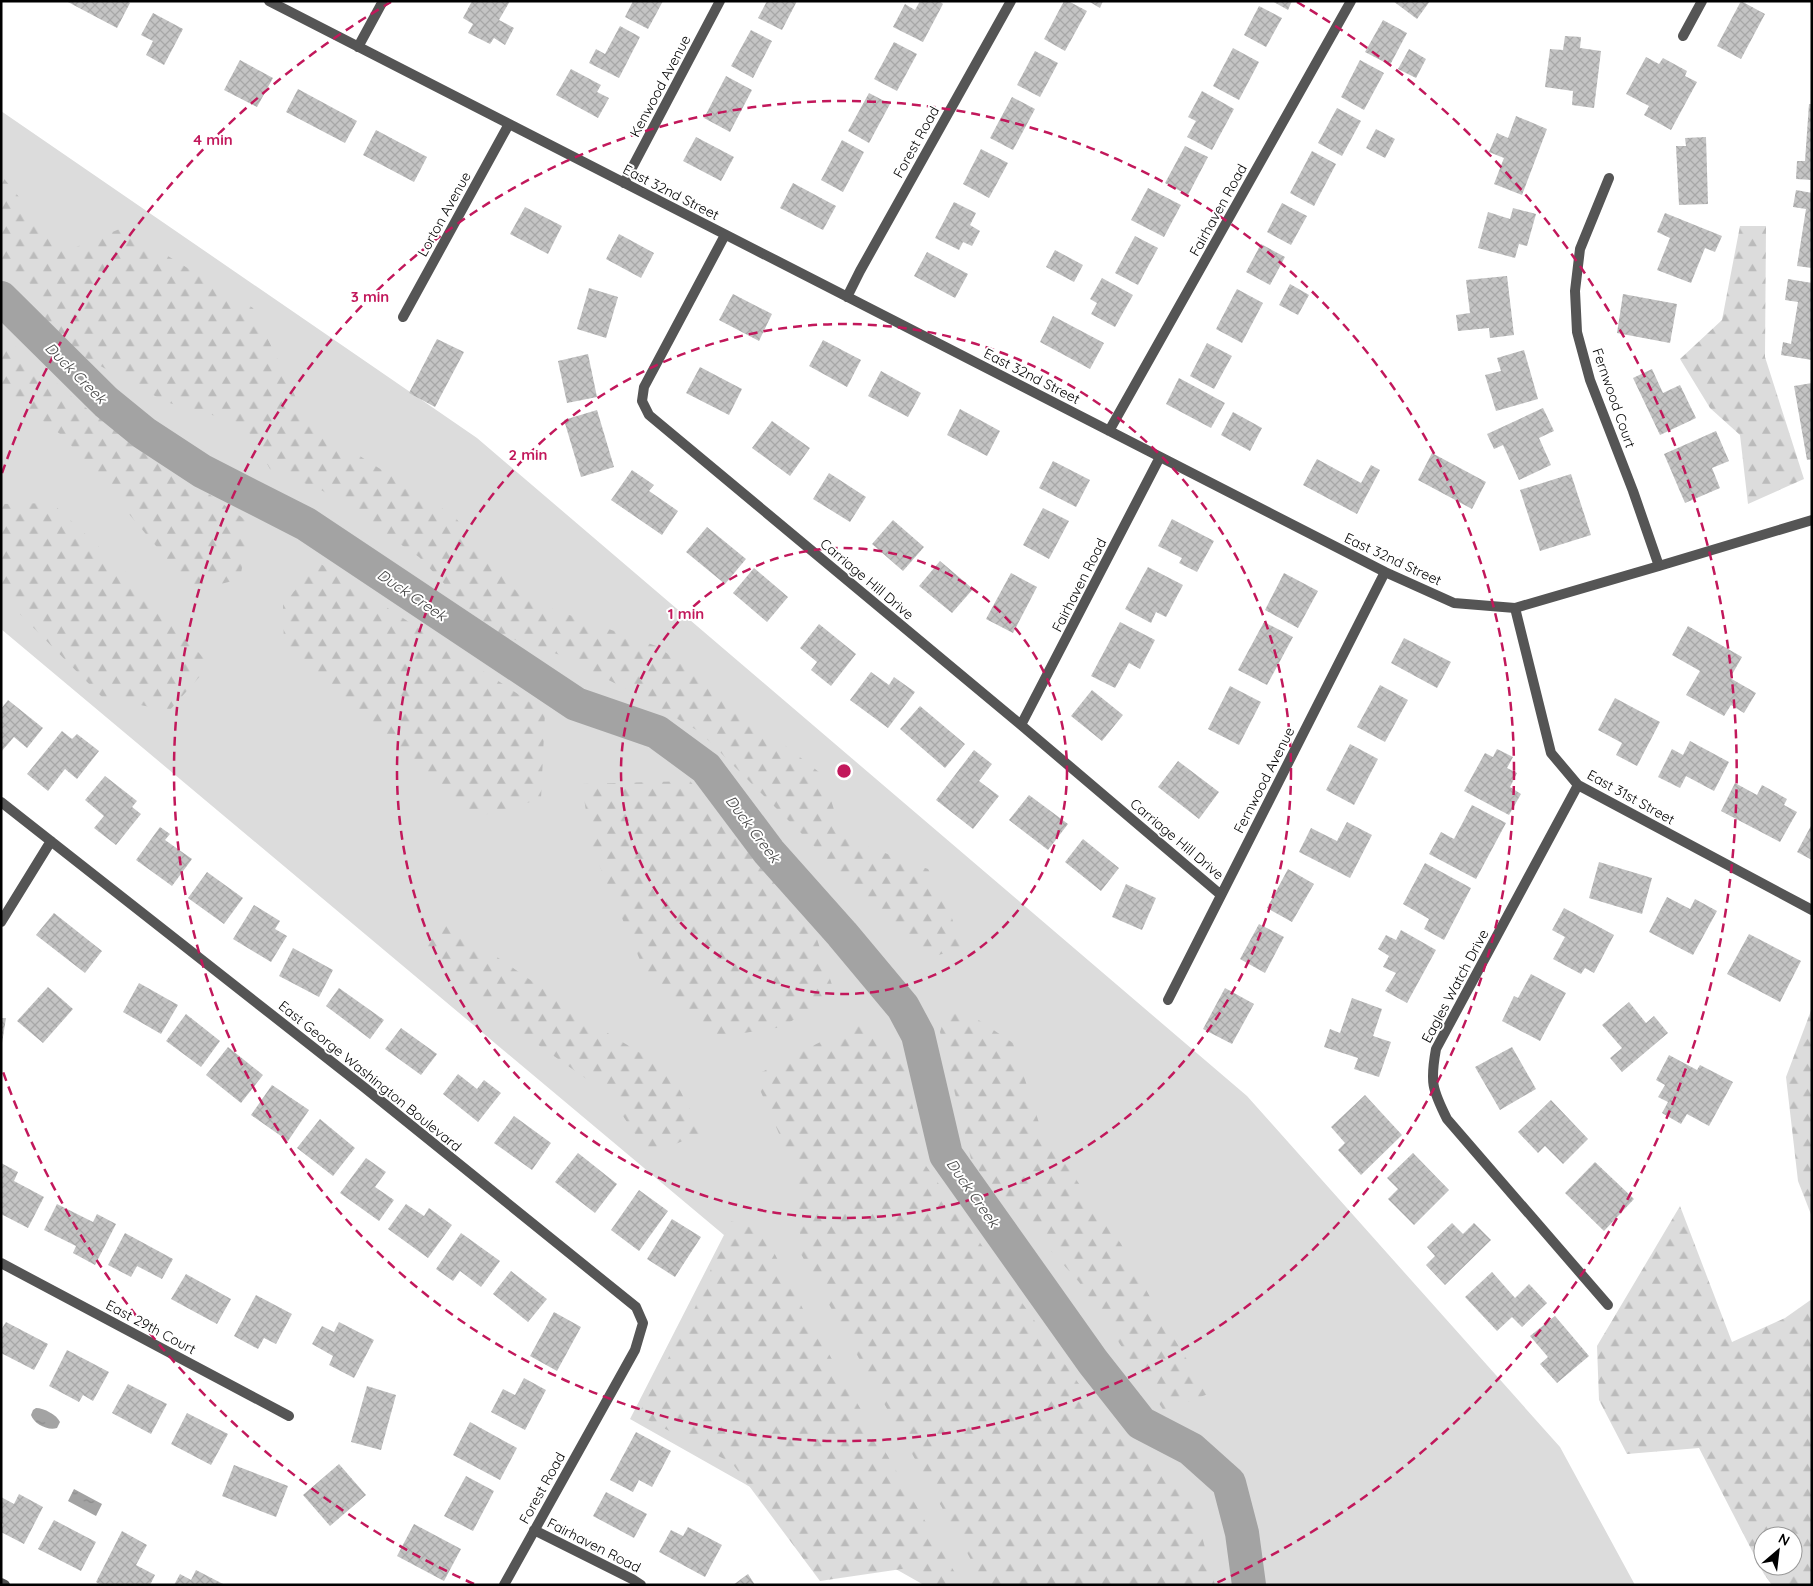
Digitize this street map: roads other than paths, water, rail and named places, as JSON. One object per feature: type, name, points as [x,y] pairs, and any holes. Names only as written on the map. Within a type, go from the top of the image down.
[{"type":"street","name":"East 32nd Street","points":[[269,1],[1385,572],[1454,603],[1515,608],[1812,520]]},
{"type":"street","points":[[358,47],[384,1]]},
{"type":"street","name":"Kenwood Avenue","points":[[624,183],[720,1]]},
{"type":"street","name":"Forest Road","points":[[847,297],[860,270],[1010,1]]},
{"type":"street","name":"Fairhaven Road","points":[[1110,431],[1351,1]]},
{"type":"street","points":[[1684,36],[1702,1]]},
{"type":"street","name":"Lorton Avenue","points":[[403,317],[509,124]]},
{"type":"street","name":"Fernwood Court","points":[[1609,178],[1580,249],[1575,291],[1577,332],[1590,380],[1633,491],[1659,566]]},
{"type":"street","name":"Carriage Hill Drive","points":[[725,235],[644,387],[642,401],[650,416],[1021,725],[1221,895]]},
{"type":"street","name":"Fairhaven Road","points":[[1021,725],[1160,457]]},
{"type":"street","name":"Fernwood Avenue","points":[[1168,1000],[1385,572]]},
{"type":"street","name":"East 31st Street","points":[[1515,608],[1551,753],[1578,785],[1812,910]]},
{"type":"street","name":"Eagles Watch Drive","points":[[1578,785],[1436,1049],[1432,1072],[1435,1094],[1447,1119],[1608,1305]]},
{"type":"street","name":"East George Washington Boulevard","points":[[1,802],[365,1088],[636,1307],[643,1323],[635,1350],[604,1404]]},
{"type":"street","points":[[1,922],[51,841]]},
{"type":"street","name":"East 29th Court","points":[[1,1262],[288,1416]]},
{"type":"street","name":"Forest Road","points":[[504,1585],[604,1404]]},
{"type":"street","name":"Fairhaven Road","points":[[534,1530],[641,1585]]},
{"type":"street","points":[[1,1583],[5,1585]]},
{"type":"water","points":[[36,1408],[53,1414],[60,1422],[57,1428],[46,1428],[38,1424],[31,1415]]},
{"type":"water","points":[[74,1489],[102,1504],[96,1516],[68,1501]]},
{"type":"waterway","name":"Duck Creek","points":[[1,298],[106,402],[144,433],[202,471],[306,524],[576,704],[657,732],[706,768],[769,852],[842,934],[903,1007],[918,1035],[946,1155],[1093,1362],[1141,1423],[1191,1449],[1229,1483],[1242,1533],[1249,1585]]}]
